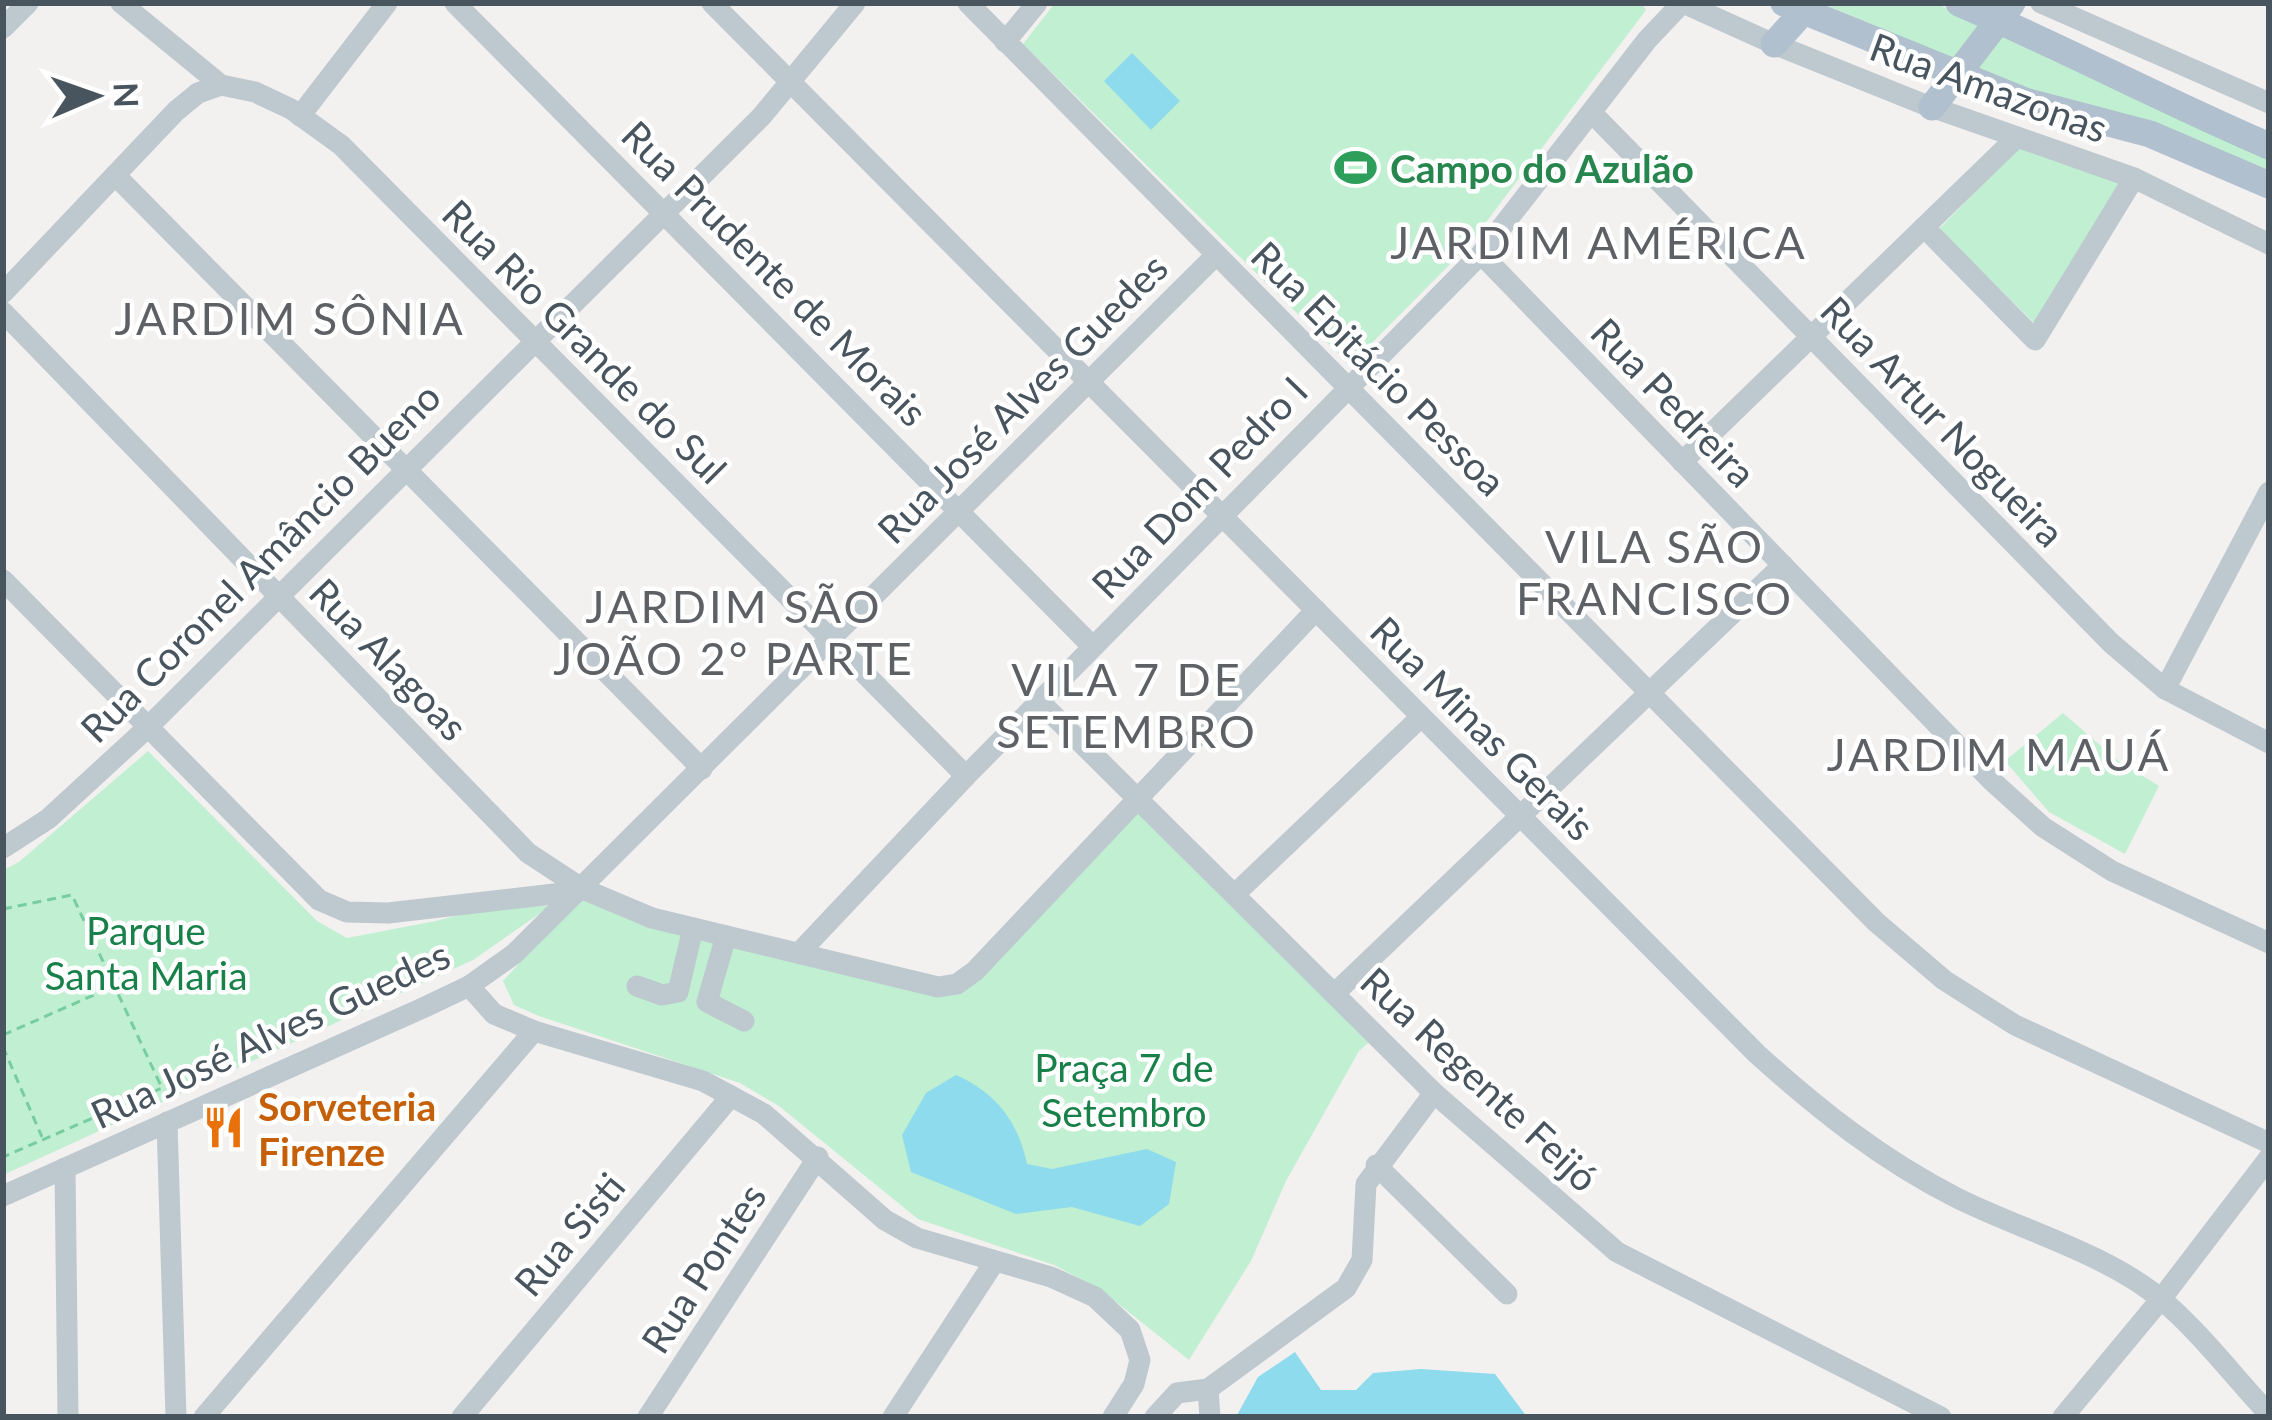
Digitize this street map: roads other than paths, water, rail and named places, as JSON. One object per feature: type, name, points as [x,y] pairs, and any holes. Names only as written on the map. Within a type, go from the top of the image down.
[{"type":"main road","points":[[1959,3],[2006,12],[2167,102],[2269,146]]},
{"type":"main road","points":[[1774,44],[1800,6],[2025,101],[2150,134],[2269,185]]},
{"type":"main road","points":[[1932,107],[2006,12]]},
{"type":"street","points":[[3,28],[28,3]]},
{"type":"street","name":"Rua Rio Grande do Sul","points":[[121,3],[220,86],[255,92],[341,146],[966,776]]},
{"type":"street","points":[[299,116],[387,3]]},
{"type":"street","name":"Rua Prudente de Morais","points":[[455,3],[1093,646]]},
{"type":"street","name":"Rua Minas Gerais","points":[[712,3],[1740,1037],[1821,1112],[1882,1156],[1956,1197],[2116,1270],[2162,1299],[2269,1414]]},
{"type":"street","name":"Rua Coronel Amâncio Bueno","points":[[3,848],[48,819],[147,728],[761,117],[855,3]]},
{"type":"street","name":"Rua Epitácio Pessoa","points":[[968,3],[1876,922],[1944,980],[2015,1025],[2269,1144]]},
{"type":"street","points":[[1005,42],[1037,3]]},
{"type":"street","name":"Rua Amazonas","points":[[1682,3],[1932,107],[2134,178],[2269,244]]},
{"type":"street","name":"Rua Dom Pedro I","points":[[799,953],[1039,701],[1480,254],[1647,40],[1682,3]]},
{"type":"street","points":[[2041,3],[2269,103]]},
{"type":"street","points":[[3,293],[176,111],[198,93],[220,86]]},
{"type":"street","name":"Rua Artur Nogueira","points":[[1593,114],[2110,643],[2165,689],[2269,743]]},
{"type":"street","points":[[1682,462],[2017,137]]},
{"type":"street","points":[[115,175],[703,769]]},
{"type":"street","points":[[1924,227],[2035,340],[2134,178]]},
{"type":"street","name":"Rua Pedreira","points":[[1480,254],[1992,781],[2043,827],[2111,871],[2269,943]]},
{"type":"street","name":"Rua José Alves Guedes","points":[[3,1196],[469,986],[514,954],[1216,255]]},
{"type":"street","name":"Rua Alagoas","points":[[3,312],[528,853],[582,890],[652,918],[938,987],[957,984],[975,971],[1138,798]]},
{"type":"street","points":[[2165,689],[2269,492]]},
{"type":"street","points":[[1334,994],[1783,566]]},
{"type":"street","points":[[3,580],[319,900],[347,912],[388,913],[582,890]]},
{"type":"street","points":[[1138,798],[1316,610]]},
{"type":"street","name":"Rua Regente Feijó","points":[[1039,701],[1434,1093],[1617,1252],[1941,1417]]},
{"type":"street","points":[[1234,895],[1421,717]]},
{"type":"street","points":[[637,986],[662,994],[678,992],[693,928]]},
{"type":"street","points":[[726,936],[707,1002],[744,1021]]},
{"type":"street","points":[[469,986],[494,1014],[533,1031],[703,1081],[764,1114],[885,1220],[917,1238],[1051,1277],[1095,1297],[1130,1330],[1140,1360],[1134,1384],[1114,1417]]},
{"type":"street","points":[[204,1417],[533,1031]]},
{"type":"street","points":[[1154,1417],[1177,1393],[1208,1389],[1346,1288],[1362,1260],[1366,1184],[1434,1093]]},
{"type":"street","name":"Rua Sisti","points":[[462,1417],[731,1096]]},
{"type":"street","points":[[166,1122],[176,1417]]},
{"type":"street","name":"Rua Pontes","points":[[648,1417],[818,1157]]},
{"type":"street","points":[[2063,1417],[2162,1299],[2269,1158]]},
{"type":"street","points":[[1376,1165],[1508,1294]]},
{"type":"street","points":[[65,1168],[68,1417]]},
{"type":"street","points":[[893,1417],[995,1261]]},
{"type":"street","points":[[1208,1389],[1210,1417]]},
{"type":"water","points":[[1132,53],[1180,101],[1151,130],[1104,81]]},
{"type":"water","points":[[956,1075],[983,1090],[1003,1110],[1018,1134],[1027,1164],[1052,1169],[1147,1149],[1176,1162],[1169,1204],[1140,1226],[1072,1207],[1016,1214],[911,1172],[902,1135],[926,1093]]},
{"type":"water","points":[[1295,1352],[1321,1390],[1356,1390],[1373,1373],[1421,1369],[1495,1374],[1527,1417],[1236,1417],[1258,1377]]},
{"type":"place","name":"Campo do Azulão","points":[[1356,168]]},
{"type":"place","name":"Sorveteria Firenze","points":[[224,1128]]},
{"type":"district","name":"JARDIM AMÉRICA","points":[[1599,242]]},
{"type":"district","name":"JARDIM SÔNIA","points":[[290,318]]},
{"type":"district","name":"VILA SÃO FRANCISCO","points":[[1655,572]]},
{"type":"district","name":"JARDIM SÃO JOÃO 2° PARTE","points":[[734,632]]},
{"type":"district","name":"VILA 7 DE SETEMBRO","points":[[1127,705]]},
{"type":"district","name":"JARDIM MAUÁ","points":[[1999,754]]},
{"type":"park label","name":"Parque Santa Maria","points":[[146,952]]},
{"type":"park label","name":"Praça 7 de Setembro","points":[[1124,1090]]}]
